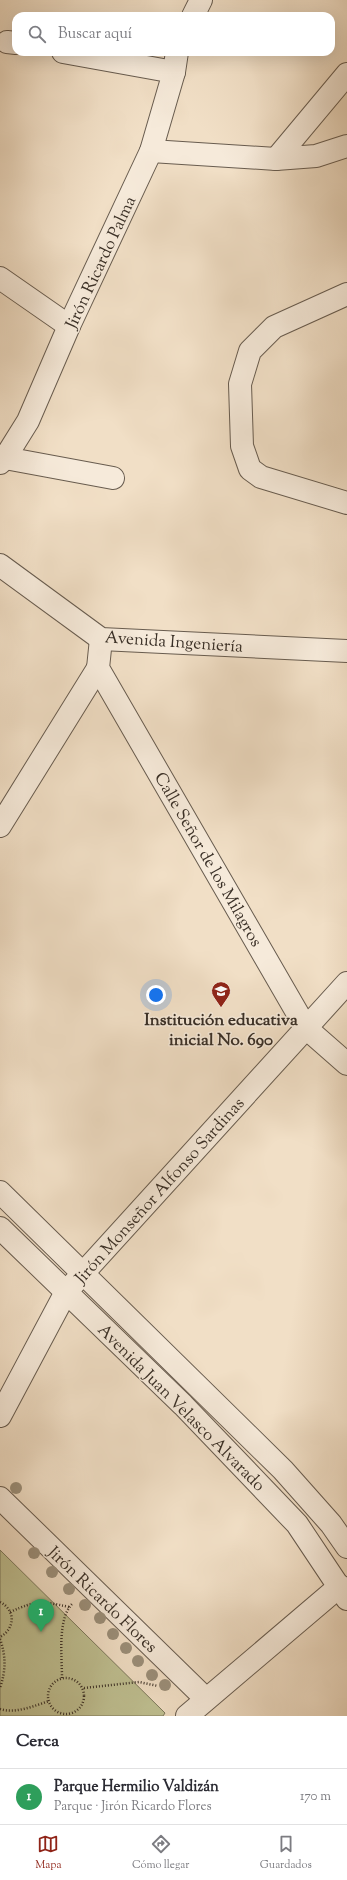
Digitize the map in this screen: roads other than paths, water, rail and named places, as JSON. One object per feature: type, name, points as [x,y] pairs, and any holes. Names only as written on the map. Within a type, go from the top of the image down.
[{"type":"street","points":[[108,56],[176,62]]},
{"type":"street","name":"Jirón Ricardo Palma","points":[[2,460],[28,421],[69,326],[124,213],[151,151],[176,62]]},
{"type":"street","points":[[276,159],[347,74]]},
{"type":"street","points":[[151,151],[276,159],[316,156],[347,146]]},
{"type":"street","points":[[0,278],[69,326]]},
{"type":"street","points":[[347,294],[274,328],[250,351],[240,384],[242,446],[250,469],[261,477],[347,503]]},
{"type":"street","points":[[2,460],[113,478]]},
{"type":"street","name":"Avenida Ingeniería","points":[[0,565],[101,639],[347,651]]},
{"type":"street","points":[[0,826],[98,668],[101,639]]},
{"type":"street","name":"Calle Señor de los Milagros","points":[[98,668],[306,1028],[347,1064]]},
{"type":"street","name":"Jirón Monseñor Alfonso Sardinas","points":[[0,1416],[66,1292],[347,983]]},
{"type":"street","name":"Avenida Juan Velasco Alvarado","points":[[0,1192],[283,1470],[331,1524],[347,1547]]},
{"type":"street","name":"Avenida Juan Velasco Alvarado","points":[[0,1228],[183,1406],[297,1524],[343,1592]]},
{"type":"street","name":"Jirón Ricardo Flores","points":[[0,1498],[206,1700]]},
{"type":"street","points":[[187,1716],[343,1592]]},
{"type":"place","name":"Institución educativa inicial No. 690","points":[[221,1008]]},
{"type":"place","name":"Parque Hermilio Valdizán","points":[[41,1632]]}]
